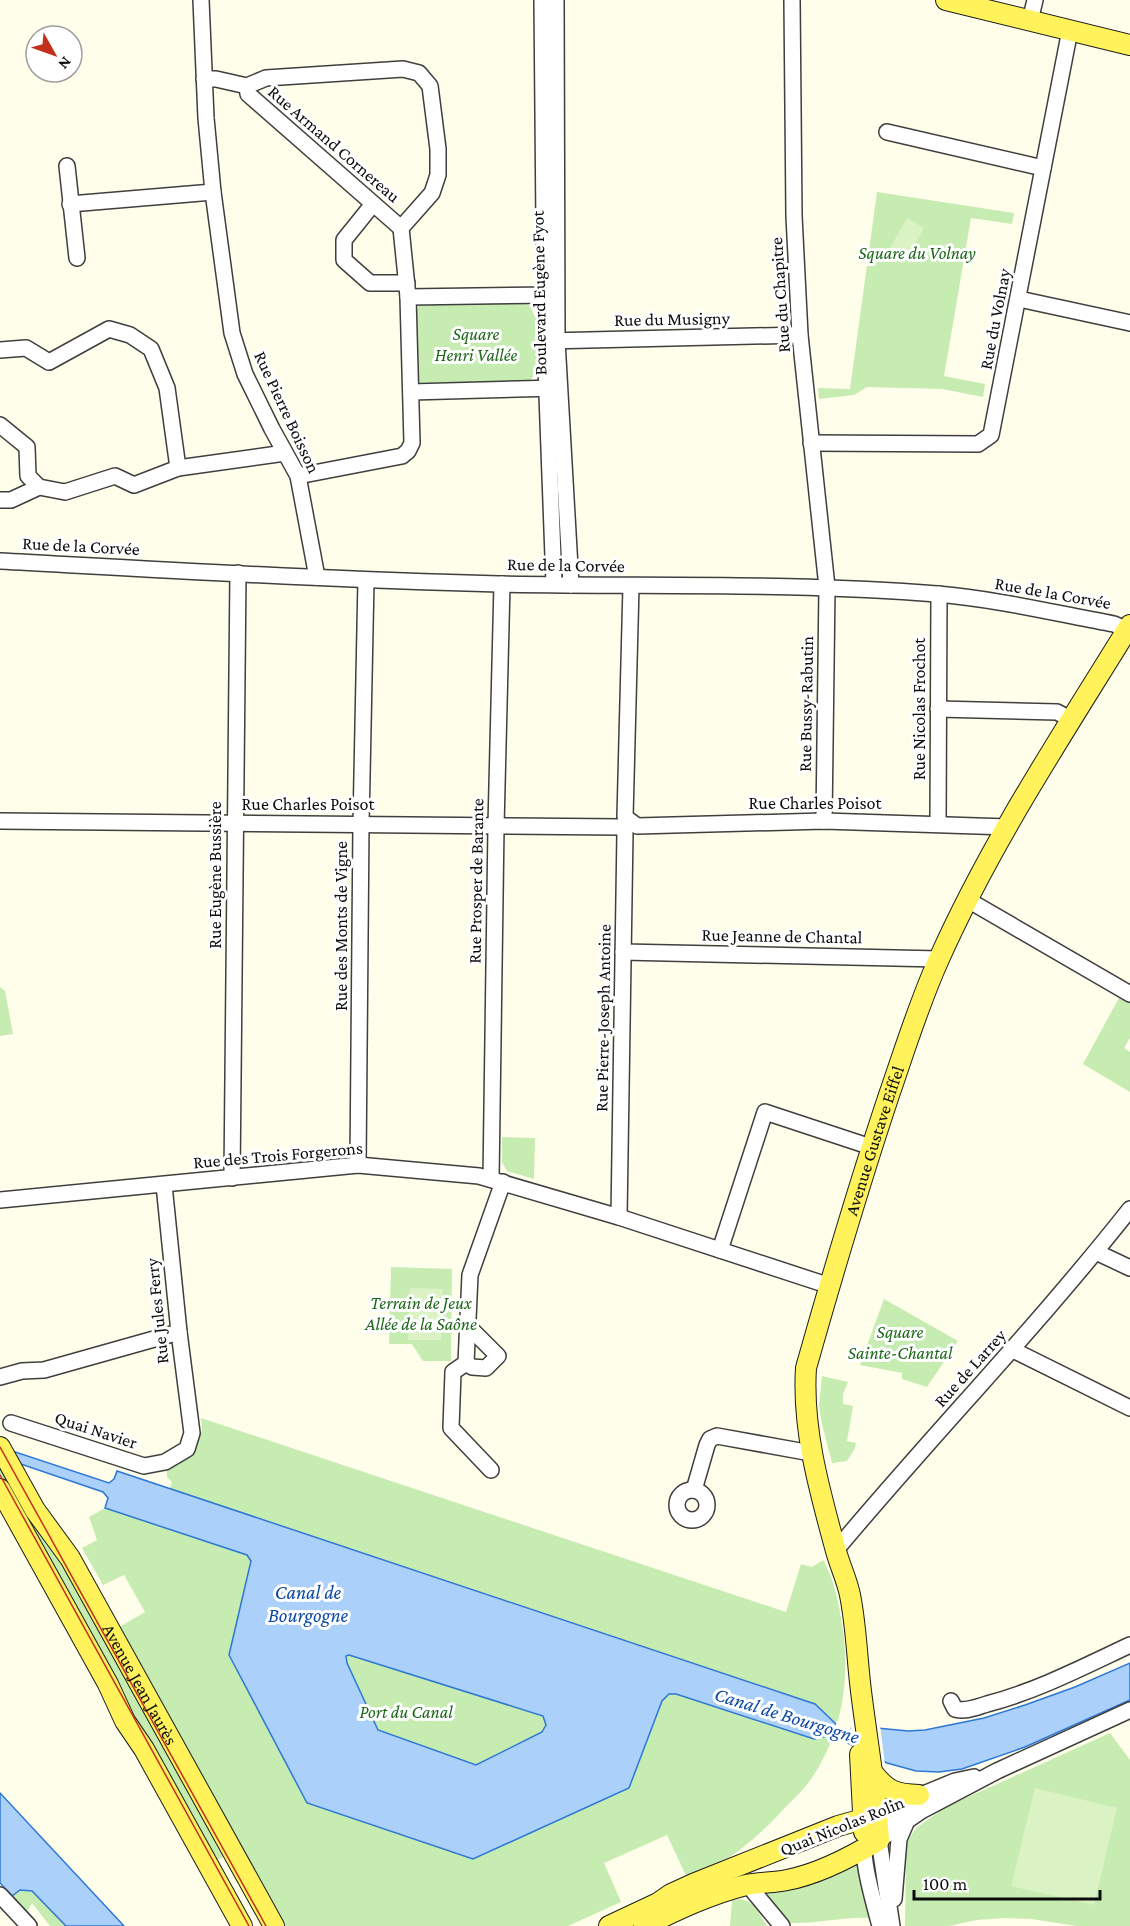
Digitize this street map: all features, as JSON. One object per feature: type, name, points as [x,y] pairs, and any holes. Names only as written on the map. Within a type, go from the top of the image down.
[{"type":"main road","points":[[946,0],[1130,45]]},
{"type":"main road","name":"Avenue Gustave Eiffel","points":[[871,1832],[857,1631],[850,1592],[836,1550],[810,1453],[805,1389],[806,1368],[872,1147],[916,1014],[939,958],[1008,827],[1129,627]]},
{"type":"main road","name":"Avenue Jean Jaurès","points":[[0,1447],[29,1499],[70,1558],[274,1926]]},
{"type":"main road","name":"Avenue Jean Jaurès","points":[[0,1489],[108,1684],[125,1721],[144,1749],[242,1926]]},
{"type":"main road","points":[[868,1766],[891,1791],[919,1795]]},
{"type":"main road","name":"Quai Nicolas Rolin","points":[[644,1926],[692,1893],[838,1826],[871,1832]]},
{"type":"main road","name":"Quai Nicolas Rolin","points":[[609,1926],[658,1903],[671,1894],[748,1885],[848,1845],[871,1832]]},
{"type":"street","name":"Rue Pierre Boisson","points":[[201,0],[204,79],[213,192],[232,333],[245,374],[298,476],[317,577]]},
{"type":"street","name":"Boulevard Eugène Fyot","points":[[542,0],[551,295]]},
{"type":"street","name":"Boulevard Eugène Fyot","points":[[554,584],[551,295],[556,0]]},
{"type":"street","name":"Rue du Chapitre","points":[[792,0],[794,216],[800,335],[827,587]]},
{"type":"street","points":[[1030,21],[1035,0]]},
{"type":"street","name":"Rue du Volnay","points":[[811,443],[978,444],[991,435],[1070,30]]},
{"type":"street","points":[[204,79],[247,86],[267,78],[403,69],[419,73],[430,86],[438,149],[438,175],[432,193],[401,228],[408,290],[412,443],[402,456],[298,476]]},
{"type":"street","name":"Rue Armand Cornereau","points":[[247,86],[248,94],[401,228]]},
{"type":"street","points":[[887,132],[1043,168]]},
{"type":"street","points":[[67,166],[77,258]]},
{"type":"street","points":[[70,204],[213,192]]},
{"type":"street","points":[[373,204],[344,240],[344,260],[370,283],[408,290],[551,295]]},
{"type":"street","points":[[1019,299],[1130,323]]},
{"type":"street","points":[[0,350],[26,348],[49,362],[109,329],[130,334],[151,349],[167,388],[178,468]]},
{"type":"street","name":"Rue du Musigny","points":[[551,341],[800,335]]},
{"type":"street","points":[[411,392],[553,388]]},
{"type":"street","name":"Boulevard Eugène Fyot","points":[[553,388],[571,585]]},
{"type":"street","points":[[0,425],[27,447],[28,476],[39,487],[65,492],[115,476],[134,485],[178,468],[285,453]]},
{"type":"street","points":[[0,500],[11,500],[39,487]]},
{"type":"street","name":"Rue de la Corvée","points":[[0,561],[366,580],[631,586],[827,587],[939,594],[1129,627]]},
{"type":"street","name":"Rue Eugène Bussière","points":[[232,1178],[238,573]]},
{"type":"street","name":"Rue des Monts de Vigne","points":[[358,1165],[366,580]]},
{"type":"street","name":"Rue Prosper de Barante","points":[[466,1364],[470,1275],[497,1180],[496,826],[502,584]]},
{"type":"street","name":"Rue Pierre-Joseph Antoine","points":[[619,1217],[625,832],[620,822],[631,586]]},
{"type":"street","name":"Rue Bussy-Rabutin","points":[[824,821],[827,587]]},
{"type":"street","name":"Rue Nicolas Frochot","points":[[938,824],[939,594]]},
{"type":"street","points":[[938,709],[1057,712],[1072,720]]},
{"type":"street","name":"Rue Charles Poisot","points":[[0,820],[496,826],[620,822],[637,826],[824,821],[1008,827]]},
{"type":"street","points":[[968,900],[1130,994]]},
{"type":"street","name":"Rue Jeanne de Chantal","points":[[623,952],[939,958]]},
{"type":"street","points":[[720,1250],[765,1112],[872,1147]]},
{"type":"street","name":"Rue des Trois Forgerons","points":[[0,1200],[358,1165],[497,1180],[830,1286]]},
{"type":"street","name":"Rue Jules Ferry","points":[[164,1185],[192,1433]]},
{"type":"street","name":"Rue de Larrey","points":[[836,1550],[918,1454],[1013,1350],[1130,1209]]},
{"type":"street","points":[[1096,1252],[1130,1268]]},
{"type":"street","points":[[469,1327],[498,1356],[486,1368],[466,1364],[453,1372],[451,1428],[492,1470]]},
{"type":"street","points":[[0,1377],[22,1371],[44,1370],[179,1332]]},
{"type":"street","points":[[1013,1350],[1130,1408]]},
{"type":"street","name":"Quai Navier","points":[[11,1423],[144,1466],[165,1462],[187,1449],[192,1433]]},
{"type":"street","points":[[694,1490],[706,1445],[710,1439],[717,1436],[810,1453]]},
{"type":"street","points":[[951,1701],[955,1709],[963,1710],[1002,1701],[1057,1680],[1130,1646]]},
{"type":"street","name":"Quai Nicolas Rolin","points":[[871,1832],[906,1823],[921,1811],[997,1771],[1130,1710]]},
{"type":"street","name":"Quai Nicolas Rolin","points":[[871,1832],[919,1795],[955,1781],[997,1771]]},
{"type":"street","points":[[880,1926],[865,1863],[871,1832],[968,1779]]},
{"type":"street","points":[[892,1926],[899,1839],[906,1823]]},
{"type":"street","points":[[871,1832],[892,1926]]},
{"type":"street","points":[[748,1885],[782,1926]]},
{"type":"street","points":[[0,1895],[29,1926]]},
{"type":"green space","name":"Square du Volnay","points":[[877,192],[1014,213],[1012,224],[971,218],[944,376],[985,384],[983,397],[942,389],[867,387],[854,395],[819,399],[818,388],[850,389]]},
{"type":"green space","points":[[907,218],[924,228],[904,264],[886,255]]},
{"type":"green space","name":"Square Henri Vallée","points":[[523,302],[530,306],[536,319],[537,368],[536,374],[527,383],[421,385],[418,382],[415,310],[420,305]]},
{"type":"green space","points":[[0,987],[5,991],[13,1034],[0,1036]]},
{"type":"green space","points":[[1120,996],[1130,1003],[1130,1038],[1124,1048],[1130,1052],[1130,1092],[1083,1064]]},
{"type":"green space","points":[[502,1137],[535,1138],[534,1179],[507,1171],[502,1162]]},
{"type":"green space","name":"Terrain de Jeux Allée de la Saône","points":[[391,1267],[452,1269],[451,1361],[423,1361],[412,1344],[389,1344]]},
{"type":"green space","points":[[410,1288],[443,1289],[441,1340],[408,1340]]},
{"type":"green space","name":"Square Sainte-Chantal","points":[[884,1299],[958,1341],[927,1387],[902,1379],[902,1373],[860,1365]]},
{"type":"green space","points":[[822,1376],[848,1382],[843,1394],[843,1404],[853,1406],[847,1441],[856,1443],[847,1461],[832,1463],[819,1406]]},
{"type":"green space","name":"Port du Canal","points":[[201,1418],[786,1612],[801,1564],[812,1567],[823,1560],[838,1600],[845,1645],[845,1665],[842,1705],[837,1725],[822,1762],[804,1788],[759,1834],[726,1859],[688,1880],[667,1835],[604,1863],[621,1902],[568,1926],[285,1926],[114,1630],[145,1612],[124,1575],[103,1585],[82,1548],[97,1540],[89,1517],[105,1508],[158,1525],[172,1482],[167,1477],[167,1471],[182,1459],[202,1431]]},
{"type":"green space","points":[[0,1466],[60,1550],[229,1854],[212,1863],[0,1481]]},
{"type":"green space","points":[[1110,1733],[1130,1760],[1130,1926],[1077,1926],[1031,1919],[1005,1918],[977,1920],[949,1926],[905,1926],[906,1856],[908,1840],[916,1828],[946,1807]]},
{"type":"green space","points":[[1035,1788],[1117,1808],[1094,1905],[1011,1886]]},
{"type":"green space","points":[[858,1863],[871,1915],[869,1918],[787,1922],[765,1891]]},
{"type":"green space","points":[[26,1889],[34,1893],[66,1926],[50,1926],[32,1903],[27,1912],[12,1896],[17,1891]]},
{"type":"green space","points":[[740,1899],[753,1906],[767,1926],[730,1926],[732,1900]]},
{"type":"water","name":"Canal de Bourgogne","points":[[0,1447],[109,1483],[114,1479],[117,1471],[815,1704],[836,1724],[908,1731],[925,1730],[984,1718],[1075,1687],[1130,1663],[1130,1700],[1025,1747],[962,1769],[939,1772],[916,1771],[887,1763],[832,1735],[814,1739],[676,1694],[669,1694],[662,1701],[629,1788],[473,1859],[307,1803],[229,1655],[251,1561],[247,1555],[105,1508],[108,1498],[103,1492],[0,1457]],"holes":[[[349,1655],[543,1716],[546,1725],[542,1732],[476,1765],[378,1730],[347,1663],[346,1656]]]},
{"type":"water","points":[[0,1793],[124,1926],[66,1926],[32,1891],[20,1890],[12,1896],[0,1883]]},
{"type":"pier","points":[[837,1721],[880,1725],[885,1765],[852,1749],[851,1726],[844,1745],[832,1738]]},
{"type":"tram line","points":[[0,1447],[266,1926]]},
{"type":"tram line","points":[[0,1475],[249,1926]]}]
